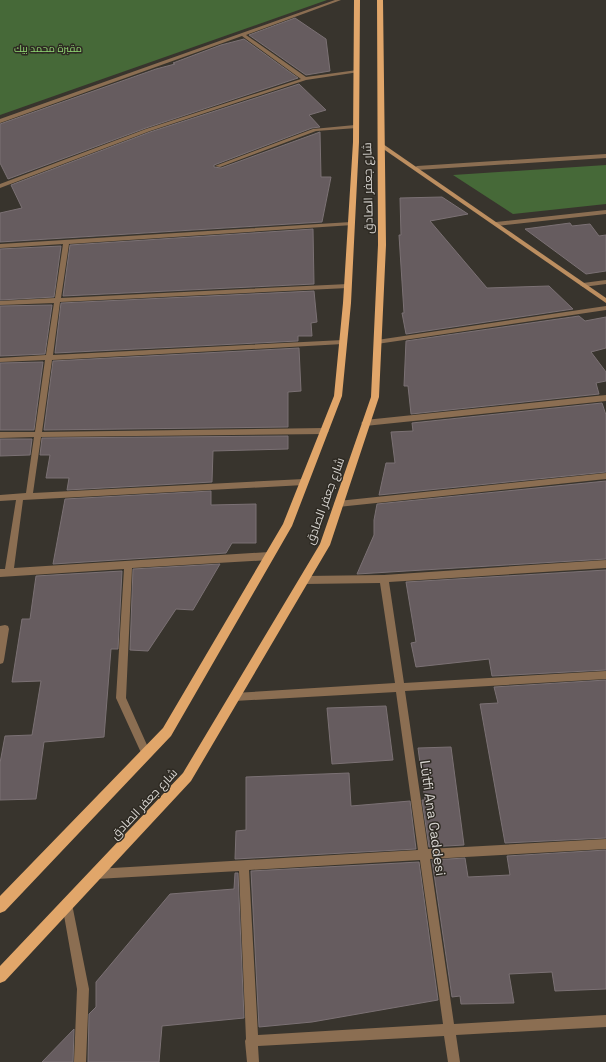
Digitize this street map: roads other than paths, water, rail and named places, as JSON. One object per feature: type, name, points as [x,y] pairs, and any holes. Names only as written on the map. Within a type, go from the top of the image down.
[{"type":"main road","name":"شارع جعفر الصادق","points":[[0,906],[167,732],[287,526],[338,396],[348,286],[351,224],[357,71],[357,0]]},
{"type":"main road","name":"شارع جعفر الصادق","points":[[0,976],[187,777],[324,545],[375,397],[382,245],[380,0]]},
{"type":"street","points":[[0,121],[339,0]]},
{"type":"street","points":[[242,34],[304,80]]},
{"type":"street","points":[[0,186],[148,130],[304,80],[357,71]]},
{"type":"street","points":[[218,166],[315,130],[355,127]]},
{"type":"street","points":[[381,145],[417,168],[606,301]]},
{"type":"street","points":[[417,168],[606,156]]},
{"type":"street","points":[[496,224],[606,212]]},
{"type":"street","points":[[0,246],[351,224]]},
{"type":"street","points":[[29,497],[66,242]]},
{"type":"street","points":[[583,285],[606,282]]},
{"type":"street","points":[[0,303],[348,286]]},
{"type":"street","points":[[377,342],[606,308]]},
{"type":"street","points":[[0,360],[343,342]]},
{"type":"street","points":[[365,423],[606,398]]},
{"type":"street","points":[[0,436],[38,434],[324,431]]},
{"type":"street","points":[[338,504],[606,476]]},
{"type":"street","points":[[0,498],[304,482]]},
{"type":"street","points":[[9,573],[20,497]]},
{"type":"street","points":[[0,574],[269,556]]},
{"type":"street","points":[[304,580],[384,579],[606,564]]},
{"type":"street","points":[[128,566],[121,698],[146,754]]},
{"type":"street","name":"Lütfi Ana Caddesi","points":[[384,579],[454,1062]]},
{"type":"street","points":[[0,630],[5,630],[0,660]]},
{"type":"street","points":[[234,696],[606,675]]},
{"type":"street","points":[[96,874],[606,844]]},
{"type":"street","points":[[244,865],[253,1062]]},
{"type":"street","points":[[67,904],[83,989],[80,1062]]},
{"type":"street","points":[[251,1041],[606,1021]]},
{"type":"park label","name":"مقبرة محمد بيك","points":[[48,48]]}]
